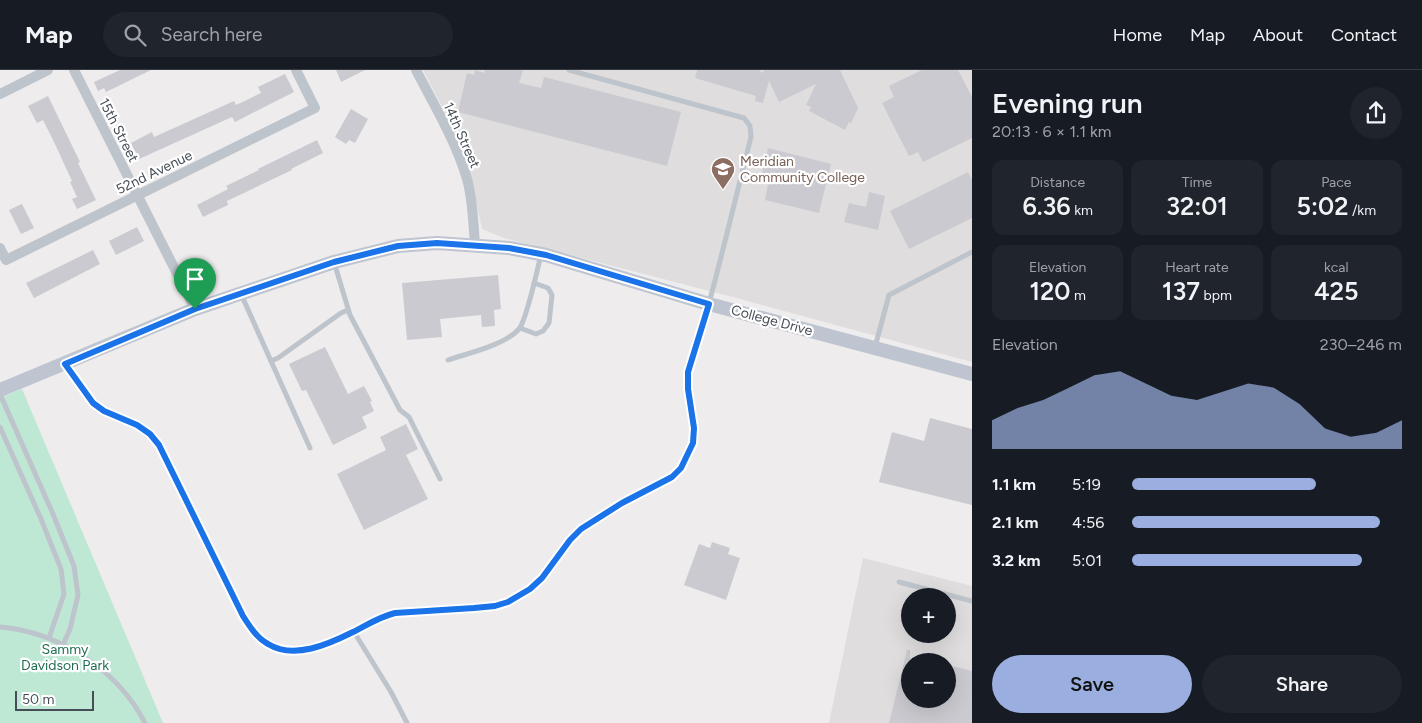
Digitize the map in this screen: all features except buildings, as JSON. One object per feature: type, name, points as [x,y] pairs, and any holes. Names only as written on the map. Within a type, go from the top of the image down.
[{"type":"street","points":[[0,94],[48,70]]},
{"type":"street","name":"15th Street","points":[[74,70],[195,309]]},
{"type":"street","name":"52nd Avenue","points":[[0,248],[6,260],[315,108],[296,70]]},
{"type":"street","name":"14th Street","points":[[416,70],[456,150],[467,178],[471,199],[474,244]]},
{"type":"street","name":"College Drive","points":[[0,390],[195,309],[334,262],[398,246],[437,243],[474,244],[541,254],[709,304],[972,374]]},
{"type":"lane","points":[[65,364],[93,403],[104,411],[137,425],[150,434],[159,445],[243,616],[259,637],[268,644],[278,649],[290,651],[304,650],[317,647],[354,632],[384,616],[395,613],[495,606],[508,602],[530,589],[542,578],[570,540],[581,529],[622,503],[672,477],[681,468],[693,443],[694,428],[688,389],[688,372],[709,304],[751,136],[750,126],[744,118],[569,70]]},
{"type":"lane","points":[[875,347],[889,296],[972,252]]},
{"type":"lane","points":[[448,360],[505,340],[520,328],[541,254]]},
{"type":"lane","points":[[334,262],[348,310],[400,410],[409,417],[440,479]]},
{"type":"lane","points":[[520,328],[536,334],[543,331],[549,324],[552,295],[548,288],[534,283]]},
{"type":"lane","points":[[241,294],[310,448]]},
{"type":"lane","points":[[271,361],[278,358],[340,313],[348,310]]},
{"type":"lane","points":[[0,394],[74,566],[78,595],[70,629],[63,645]]},
{"type":"lane","points":[[0,427],[61,569],[64,594],[49,638]]},
{"type":"lane","points":[[899,582],[972,602]]},
{"type":"lane","points":[[0,627],[49,638],[96,666],[114,681],[130,699],[145,723]]},
{"type":"lane","points":[[354,632],[391,692],[407,723]]},
{"type":"shaded area","name":"Meridian Community College","points":[[423,70],[972,70],[972,362],[733,297],[504,238],[482,229],[465,151]]},
{"type":"shaded area","points":[[863,558],[972,586],[972,723],[829,723]]},
{"type":"green space","name":"Sammy Davidson Park","points":[[22,389],[163,723],[0,723],[0,398]]},
{"type":"place","name":"Meridian Community College","points":[[723,190]]},
{"type":"route","points":[[437,243],[474,244],[546,255],[709,304],[688,372],[688,389],[694,428],[693,443],[681,468],[672,477],[594,519],[570,540],[542,578],[530,589],[508,602],[495,606],[395,613],[372,621],[342,638],[317,647],[290,651],[278,649],[259,637],[243,616],[159,445],[150,434],[137,425],[104,411],[93,403],[65,364],[195,309],[342,259],[398,246],[437,243]]}]
